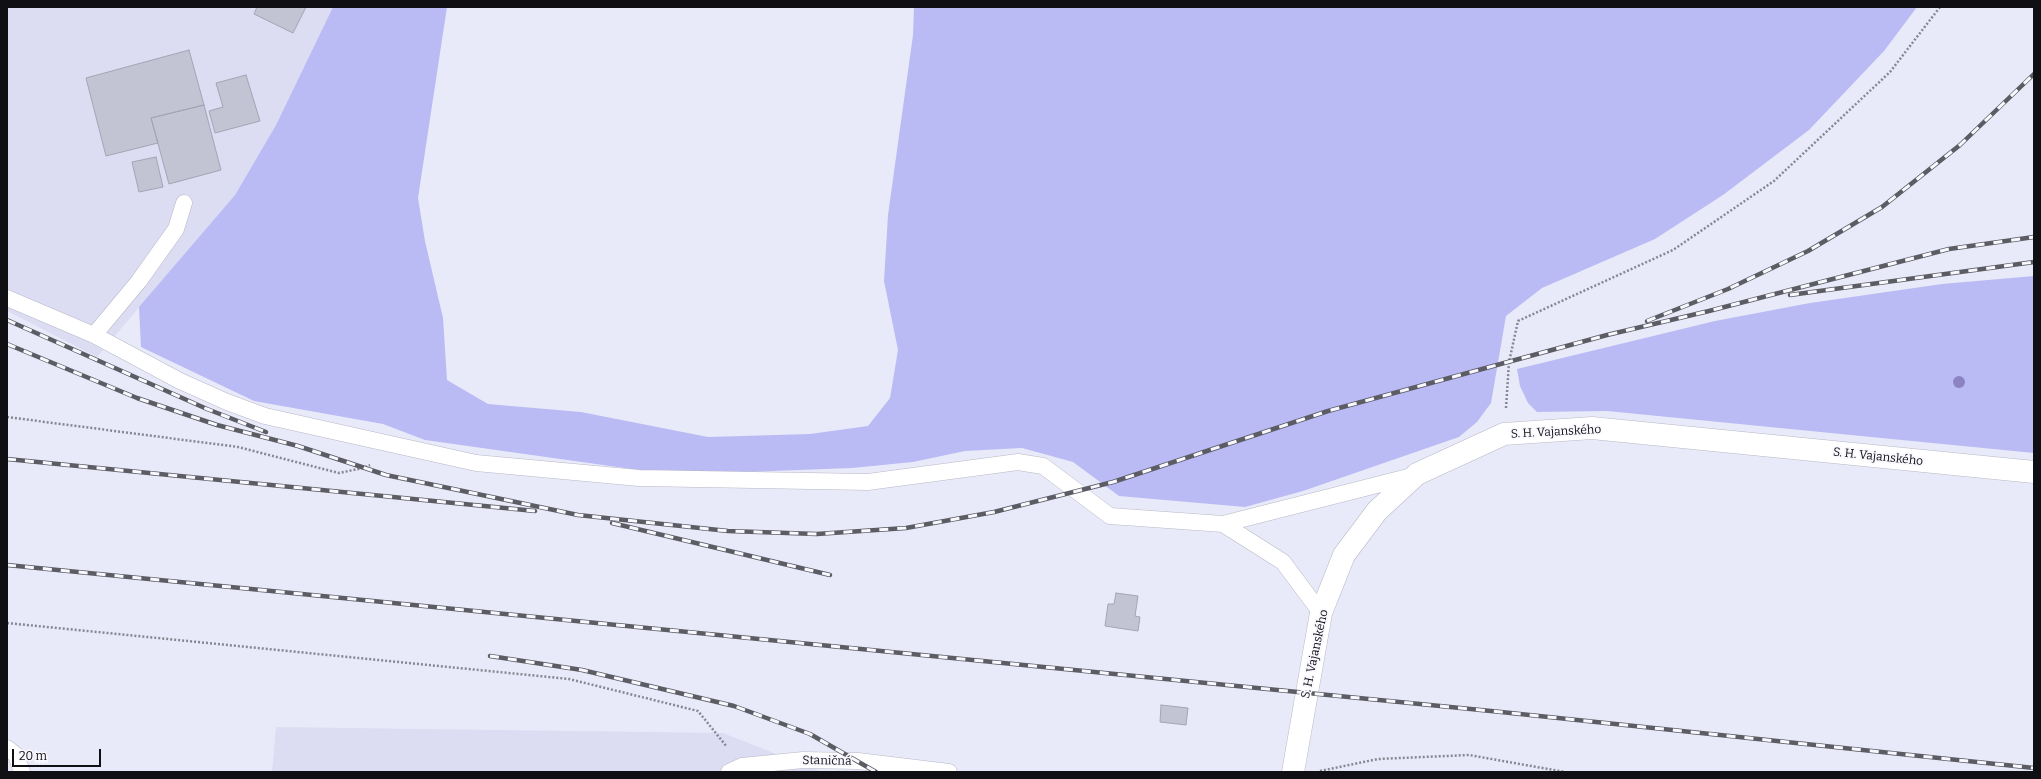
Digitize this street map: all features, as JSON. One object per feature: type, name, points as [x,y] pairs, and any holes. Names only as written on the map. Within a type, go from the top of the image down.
[{"type":"street","name":"S. H. Vajanského","points":[[1293,772],[1322,613],[1344,554],[1376,511],[1417,474],[1504,434],[1592,428],[2034,472]]},
{"type":"lane","points":[[94,335],[138,281],[176,229],[184,203]]},
{"type":"lane","points":[[7,298],[94,335],[180,381],[227,402],[265,416],[476,463],[646,478],[868,482],[1018,462],[1043,466],[1110,516],[1223,524],[1417,474]]},
{"type":"lane","points":[[1223,524],[1283,562],[1322,613]]},
{"type":"lane","points":[[7,748],[16,755],[22,772]]},
{"type":"lane","name":"Staničná","points":[[736,769],[803,766],[858,761],[949,772]]},
{"type":"path","points":[[1504,434],[1509,362],[1518,321],[1673,250],[1774,181],[1890,72],[1940,7]]},
{"type":"path","points":[[7,417],[238,447],[339,473],[363,468],[405,448]]},
{"type":"path","points":[[7,623],[569,679],[698,711],[736,769]]},
{"type":"path","points":[[1318,772],[1378,759],[1468,755],[1564,772]]},
{"type":"shaded area","points":[[7,7],[333,7],[276,125],[235,195],[97,357],[7,311]]},
{"type":"shaded area","points":[[333,7],[447,7],[418,198],[425,241],[443,318],[447,380],[488,404],[581,412],[708,437],[810,434],[868,426],[890,398],[898,350],[884,281],[888,215],[913,35],[914,7],[1917,7],[1884,51],[1809,130],[1723,195],[1655,239],[1542,288],[1506,316],[1491,403],[1477,422],[1459,437],[1303,491],[1245,507],[1119,496],[1073,462],[1022,448],[965,451],[913,462],[852,468],[693,474],[653,472],[425,440],[383,424],[254,401],[141,347],[139,307],[235,195],[276,125]]},
{"type":"shaded area","points":[[2034,276],[2034,453],[1607,411],[1537,412],[1528,403],[1520,386],[1517,369],[1715,321],[1810,303],[1942,284]]},
{"type":"shaded area","points":[[276,727],[723,733],[822,772],[272,772]]},
{"type":"building","points":[[257,7],[306,7],[293,33],[254,14]]},
{"type":"building","points":[[189,50],[204,105],[151,118],[158,143],[106,156],[86,78]]},
{"type":"building","points":[[246,75],[260,121],[215,133],[209,111],[223,107],[216,83]]},
{"type":"building","points":[[204,105],[221,170],[169,184],[151,118]]},
{"type":"building","points":[[156,157],[163,187],[139,192],[132,162]]},
{"type":"building","points":[[1116,593],[1138,596],[1135,616],[1140,617],[1138,631],[1105,626],[1108,604],[1114,604]]},
{"type":"building","points":[[1161,705],[1188,708],[1186,725],[1160,722]]},
{"type":"railway","points":[[1647,321],[1728,289],[1808,251],[1882,207],[1960,145],[2034,74]]},
{"type":"railway","points":[[7,344],[137,398],[217,425],[298,446],[386,475],[578,515],[728,531],[817,534],[906,528],[994,512],[1113,482],[1328,411],[1607,335],[1709,311],[1949,249],[2034,237]]},
{"type":"railway","points":[[1790,295],[2034,262]]},
{"type":"railway","points":[[7,320],[207,409],[266,432]]},
{"type":"railway","points":[[7,459],[535,511]]},
{"type":"railway","points":[[612,523],[830,575]]},
{"type":"railway","points":[[7,565],[1501,712],[2034,768]]},
{"type":"railway","points":[[490,656],[582,670],[734,706],[810,734],[876,772]]}]
